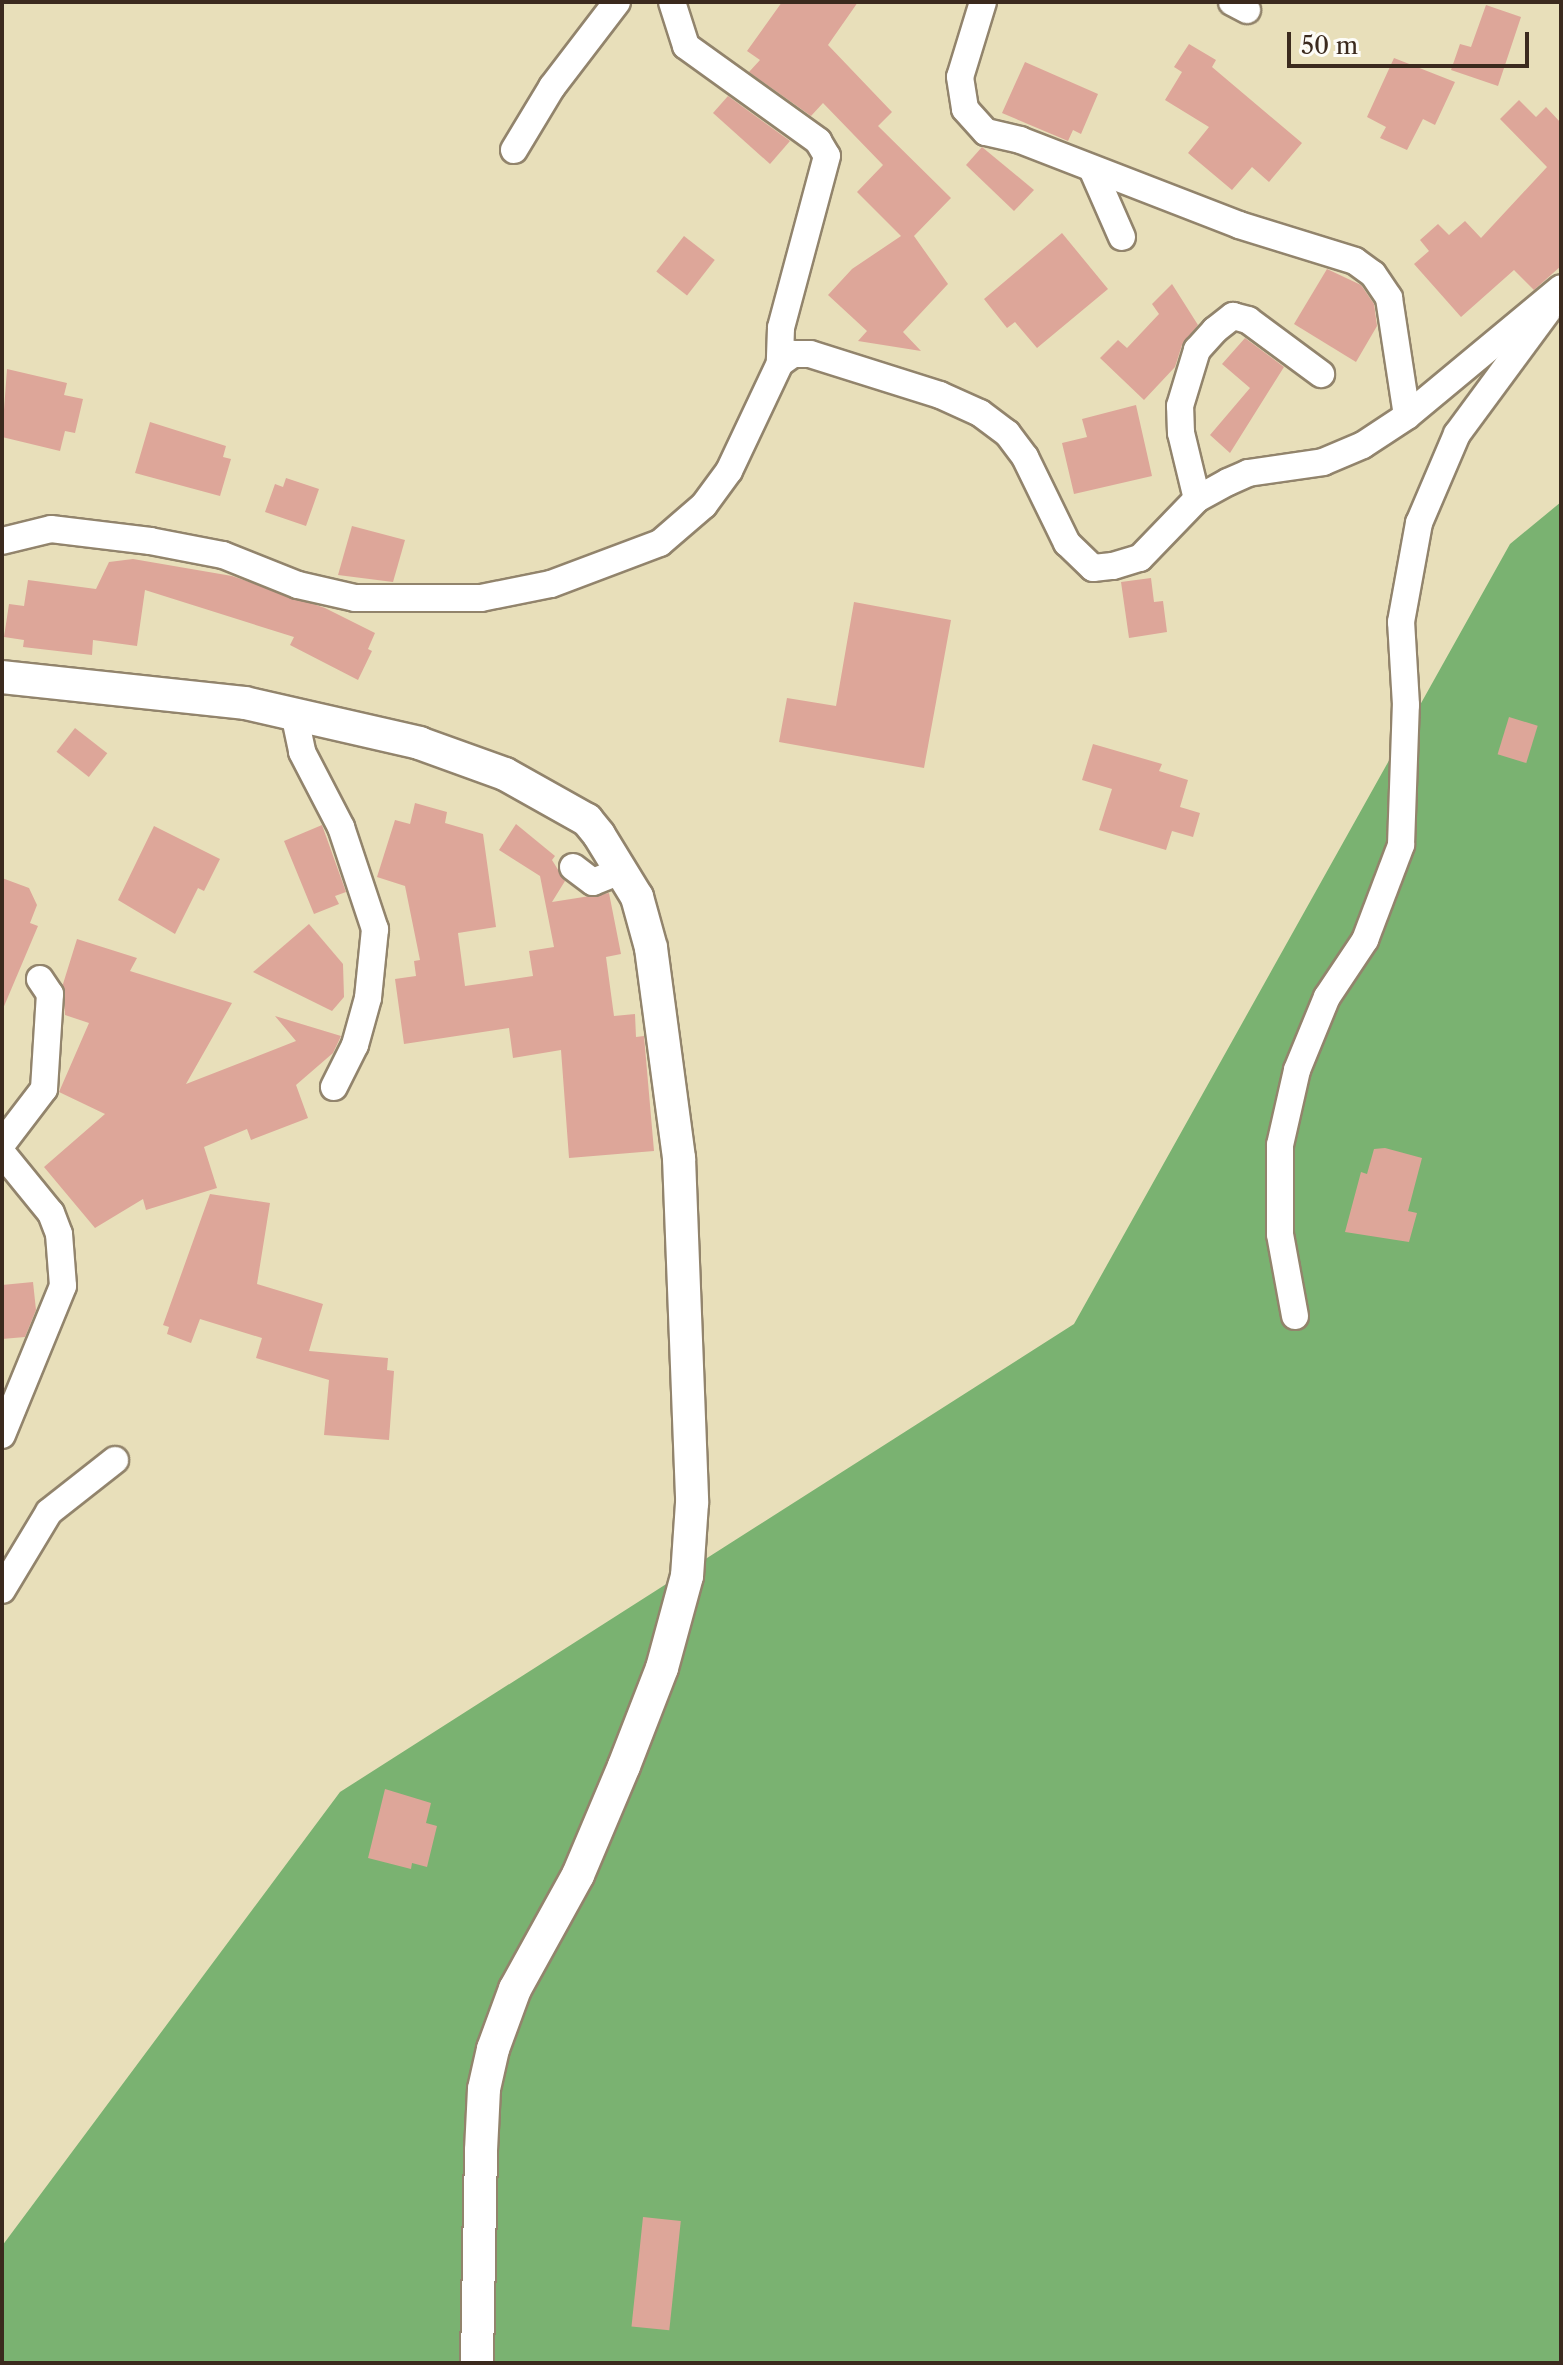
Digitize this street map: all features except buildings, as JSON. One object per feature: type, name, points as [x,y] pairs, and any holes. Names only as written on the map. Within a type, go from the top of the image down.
[{"type":"street","points":[[514,150],[552,87],[617,2]]},
{"type":"street","points":[[2,541],[51,529],[150,541],[223,555],[298,585],[355,598],[481,598],[551,584],[660,543],[704,505],[729,471],[780,363],[781,328],[827,156],[818,141],[686,46],[672,2]]},
{"type":"street","points":[[983,2],[960,77],[965,109],[986,132],[1020,140],[1093,171],[1355,261],[1373,274],[1394,316],[1394,354],[1407,416]]},
{"type":"street","points":[[1093,171],[1122,237]]},
{"type":"street","points":[[780,363],[793,354],[810,354],[940,395],[980,413],[1016,445],[1067,543],[1093,568],[1140,558],[1197,499],[1248,473],[1343,455],[1407,416],[1561,290]]},
{"type":"street","points":[[1295,1316],[1280,1234],[1280,1145],[1297,1070],[1327,997],[1365,940],[1401,845],[1406,705],[1401,622],[1419,523],[1457,434],[1561,290]]},
{"type":"street","points":[[1197,499],[1181,433],[1180,406],[1197,350],[1215,330],[1233,316],[1248,320],[1321,374]]},
{"type":"street","points":[[2,677],[156,692],[294,713],[419,743],[505,774],[587,820],[637,897],[651,948],[679,1158],[692,1503],[687,1576],[662,1668],[624,1766],[578,1875],[515,1989],[493,2049],[484,2089],[477,2363]]},
{"type":"street","points":[[294,713],[302,752],[341,827],[375,929],[368,998],[355,1045],[334,1087]]},
{"type":"street","points":[[573,867],[593,882],[622,870]]},
{"type":"street","points":[[2,1144],[44,1089],[50,994],[40,979]]},
{"type":"street","points":[[2,1153],[51,1213],[59,1234],[63,1286],[2,1435]]},
{"type":"street","points":[[2,1590],[49,1512],[115,1460]]},
{"type":"green space","points":[[1561,502],[1561,2363],[2,2363],[2,2246],[340,1792],[1074,1324],[1510,544]]}]
